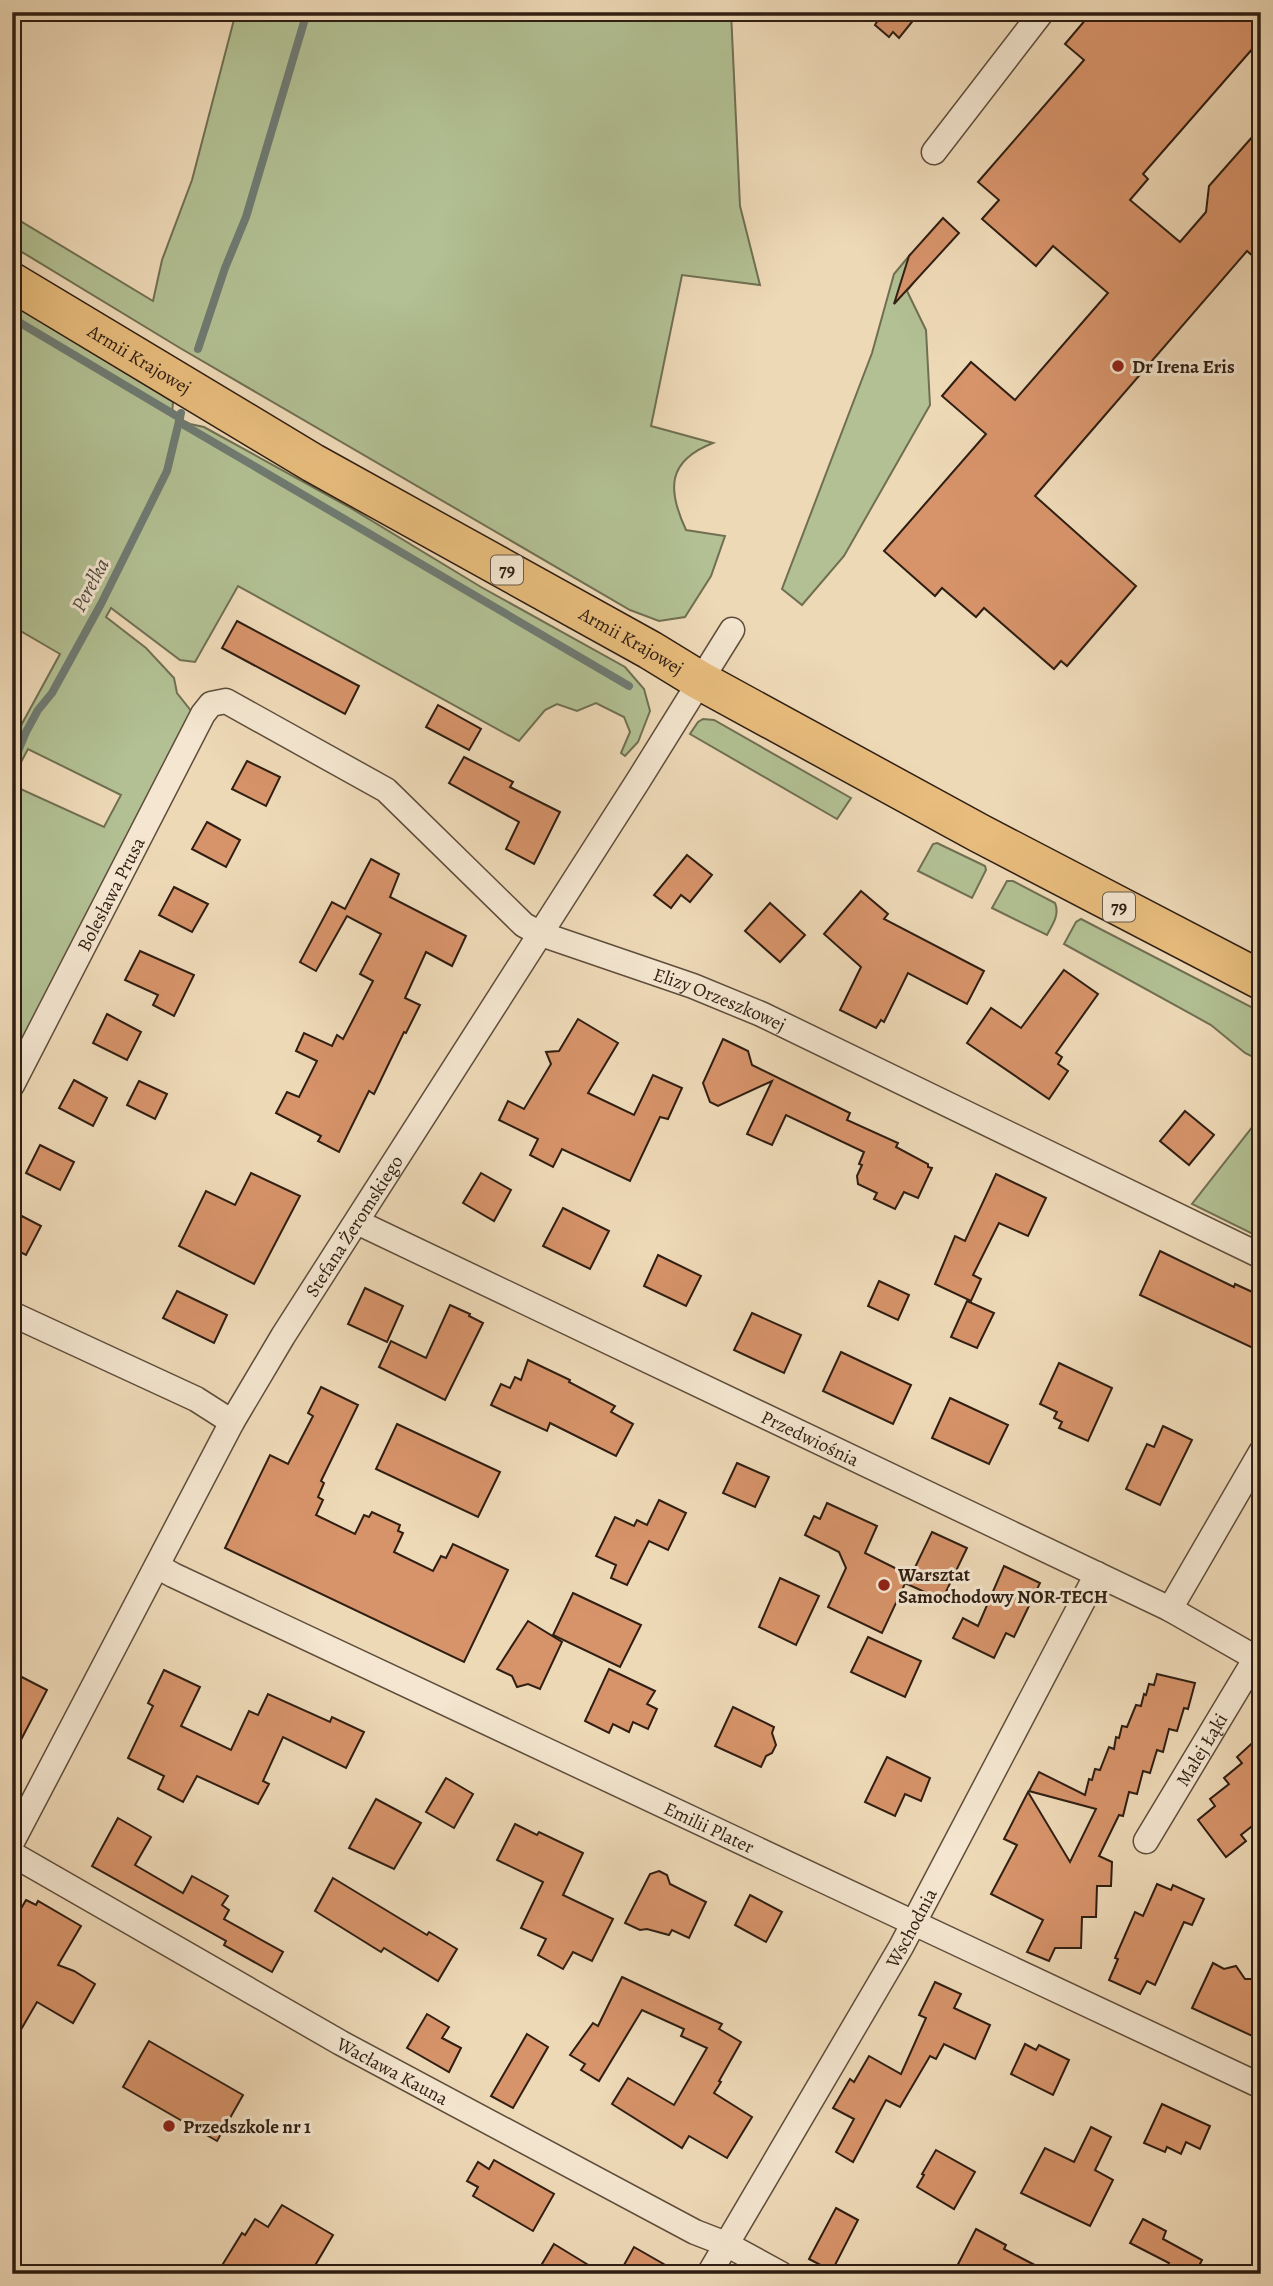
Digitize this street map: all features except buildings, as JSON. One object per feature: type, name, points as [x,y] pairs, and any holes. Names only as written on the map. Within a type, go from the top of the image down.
[{"type":"main road","name":"Armii Krajowej","points":[[12,282],[313,463],[699,680],[979,833],[1261,980]]},
{"type":"street","points":[[934,152],[1042,12]]},
{"type":"street","name":"Stefana Żeromskiego","points":[[12,1842],[232,1422],[283,1336],[732,630]]},
{"type":"street","name":"Elizy Orzeszkowej","points":[[211,704],[226,701],[386,790],[524,925],[541,934],[693,986],[761,1014],[1261,1256]]},
{"type":"street","name":"Bolesława Prusa","points":[[12,1085],[197,726],[211,704]]},
{"type":"street","name":"Przedwiośnia","points":[[357,1222],[1170,1609],[1259,1660]]},
{"type":"street","points":[[12,1314],[196,1399],[232,1422]]},
{"type":"street","points":[[1170,1609],[1261,1452]]},
{"type":"street","name":"Emilii Plater","points":[[157,1566],[1261,2086]]},
{"type":"street","name":"Wschodnia","points":[[709,2274],[915,1923],[1097,1574]]},
{"type":"street","name":"Małej Łąki","points":[[1146,1841],[1259,1660]]},
{"type":"street","name":"Wacława Kauna","points":[[12,1854],[341,2043],[695,2232],[726,2244],[781,2274]]},
{"type":"green space","points":[[236,12],[731,12],[740,206],[760,285],[682,275],[651,426],[713,443],[687,458],[679,468],[674,489],[686,530],[725,536],[711,576],[685,617],[659,621],[630,610],[180,348],[12,246],[12,216],[153,301],[162,260],[192,180]]},
{"type":"green space","points":[[909,256],[909,276],[914,282],[907,291],[926,330],[930,405],[844,556],[802,605],[782,589],[872,353],[894,274]]},
{"type":"green space","points":[[12,304],[173,402],[172,415],[190,424],[204,427],[349,507],[481,587],[625,667],[644,689],[650,711],[638,742],[625,756],[621,753],[630,732],[624,717],[596,703],[577,711],[557,704],[545,710],[519,741],[238,586],[195,662],[180,660],[111,608],[106,617],[146,648],[174,678],[177,693],[192,712],[12,1060],[12,785],[104,827],[121,795],[28,749],[12,779],[12,742],[60,654],[12,626]]},
{"type":"green space","points":[[703,719],[714,720],[851,798],[837,819],[690,734]]},
{"type":"green space","points":[[937,843],[985,866],[986,870],[972,898],[918,871],[933,844]]},
{"type":"green space","points":[[1007,881],[1013,881],[1055,903],[1056,916],[1047,935],[992,908]]},
{"type":"green space","points":[[1081,919],[1261,1012],[1261,1061],[1245,1053],[1211,1025],[1064,944],[1076,922]]},
{"type":"green space","points":[[1261,1116],[1261,1238],[1192,1204]]},
{"type":"waterway","name":"Perełka","points":[[198,349],[225,268],[246,217],[307,12]]},
{"type":"waterway","points":[[12,318],[180,418]]},
{"type":"waterway","name":"Perełka","points":[[12,766],[38,710],[52,693],[101,604],[167,471],[181,413]]},
{"type":"waterway","points":[[179,422],[629,686]]},
{"type":"place","name":"Dr Irena Eris","points":[[1118,366]]},
{"type":"place","name":"Warsztat Samochodowy NOR-TECH","points":[[884,1585]]},
{"type":"place","name":"Przedszkole nr 1","points":[[169,2126]]}]
